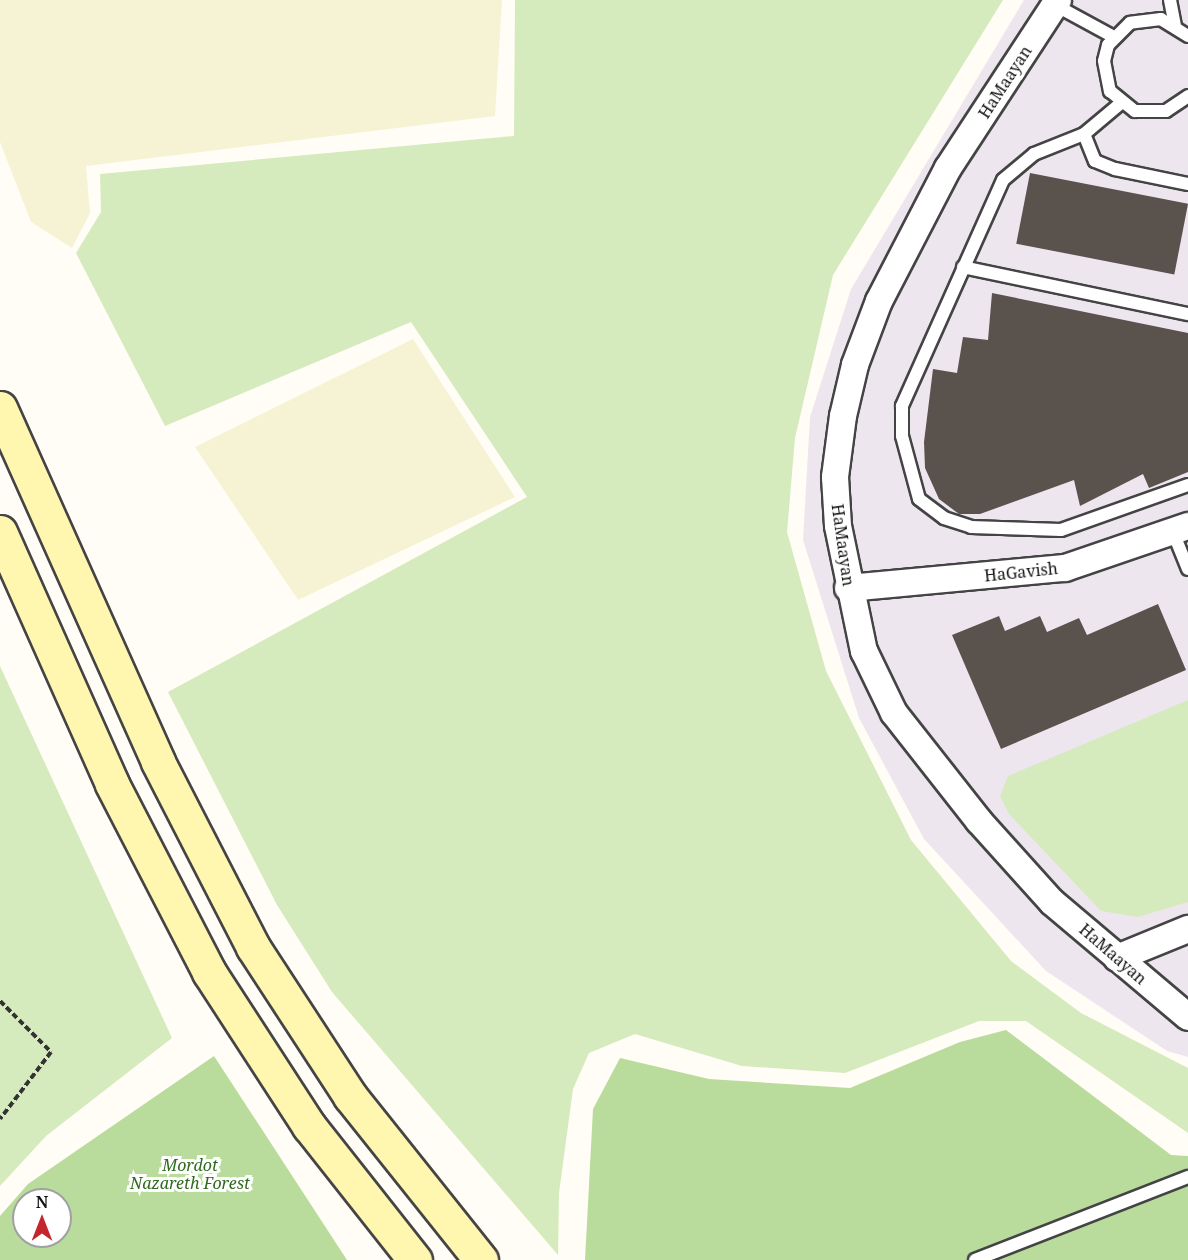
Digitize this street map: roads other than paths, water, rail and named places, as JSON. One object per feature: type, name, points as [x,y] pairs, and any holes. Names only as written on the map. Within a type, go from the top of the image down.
[{"type":"main road","points":[[0,408],[158,762],[253,947],[350,1096],[481,1260]]},
{"type":"main road","points":[[0,532],[112,784],[209,972],[309,1126],[416,1260]]},
{"type":"street","name":"HaMaayan","points":[[1056,2],[948,168],[884,290],[855,365],[835,477],[849,588],[864,651],[894,713],[993,837],[1052,902],[1188,1017]]},
{"type":"street","name":"HaGavish","points":[[849,588],[1065,568],[1180,530]]},
{"type":"street","points":[[1117,958],[1188,929]]},
{"type":"lane","points":[[1170,0],[1175,25]]},
{"type":"lane","points":[[1056,2],[1114,38]]},
{"type":"lane","points":[[1188,35],[1175,25],[1145,19],[1130,23],[1114,38],[1104,61],[1104,77],[1121,103],[1151,113],[1166,111],[1188,96]]},
{"type":"lane","points":[[1121,103],[1084,134],[1034,154],[1003,180],[902,406],[906,458],[919,499],[944,518],[971,527],[1061,530],[1188,485]]},
{"type":"lane","points":[[1084,134],[1095,160],[1115,169],[1188,184]]},
{"type":"lane","points":[[963,267],[1188,314]]},
{"type":"lane","points":[[1180,530],[1188,569]]},
{"type":"lane","points":[[975,1260],[1188,1177]]},
{"type":"park label","name":"Mordot Nazareth Forest","points":[[190,1174]]}]
